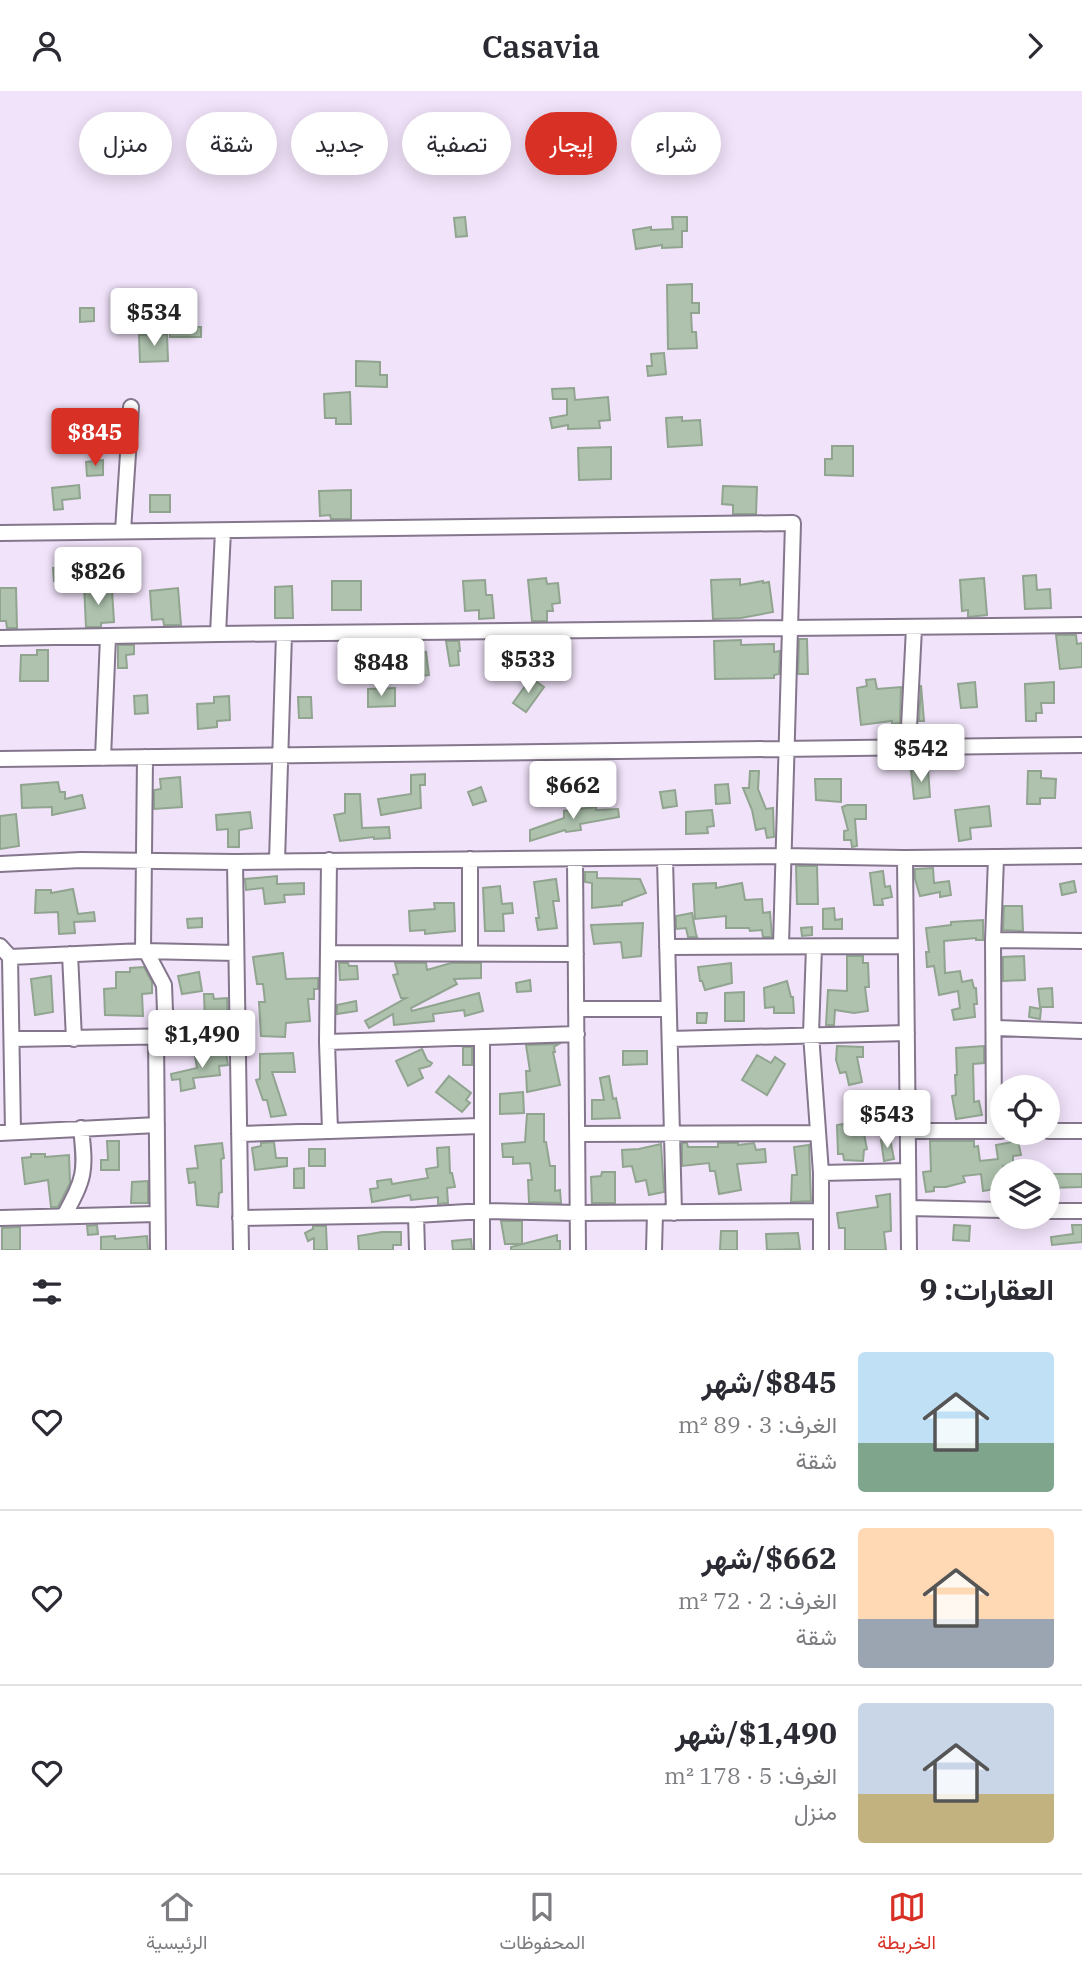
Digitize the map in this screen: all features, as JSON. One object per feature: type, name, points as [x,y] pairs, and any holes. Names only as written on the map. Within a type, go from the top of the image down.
[{"type":"street","points":[[123,531],[131,407]]},
{"type":"street","points":[[0,533],[793,523],[780,945]]},
{"type":"street","points":[[218,634],[223,531]]},
{"type":"street","points":[[0,638],[1082,625]]},
{"type":"street","points":[[908,747],[914,628]]},
{"type":"street","points":[[277,861],[284,634]]},
{"type":"street","points":[[103,758],[108,637]]},
{"type":"street","points":[[0,759],[1082,745]]},
{"type":"street","points":[[145,757],[145,951],[164,985],[157,1125],[158,1250]]},
{"type":"street","points":[[0,864],[81,860],[235,862],[782,856],[1082,856]]},
{"type":"street","points":[[996,857],[993,940],[996,1075]]},
{"type":"street","points":[[905,858],[909,1250]]},
{"type":"street","points":[[470,859],[470,953]]},
{"type":"street","points":[[575,859],[578,1250]]},
{"type":"street","points":[[665,859],[674,1213]]},
{"type":"street","points":[[329,860],[327,1042],[330,1131]]},
{"type":"street","points":[[235,862],[241,1250]]},
{"type":"street","points":[[993,940],[1082,941]]},
{"type":"street","points":[[667,947],[906,946]]},
{"type":"street","points":[[814,947],[811,1034],[821,1173],[821,1250]]},
{"type":"street","points":[[157,1125],[6,1132],[12,1039],[5,952],[236,953]]},
{"type":"street","points":[[328,953],[576,954]]},
{"type":"street","points":[[69,954],[74,1039]]},
{"type":"street","points":[[576,1009],[669,1009]]},
{"type":"street","points":[[995,1028],[1082,1031]]},
{"type":"street","points":[[670,1039],[907,1033]]},
{"type":"street","points":[[327,1042],[576,1034]]},
{"type":"street","points":[[12,1039],[238,1035]]},
{"type":"street","points":[[482,1037],[482,1250]]},
{"type":"street","points":[[239,1134],[480,1126]]},
{"type":"street","points":[[64,1216],[83,1177],[85,1164],[81,1128]]},
{"type":"street","points":[[908,1131],[990,1131]]},
{"type":"street","points":[[1060,1131],[1082,1131]]},
{"type":"street","points":[[577,1135],[818,1133]]},
{"type":"street","points":[[821,1173],[908,1171]]},
{"type":"street","points":[[909,1208],[990,1210]]},
{"type":"street","points":[[240,1218],[484,1211],[820,1212]]},
{"type":"street","points":[[1060,1211],[1082,1211]]},
{"type":"street","points":[[654,1250],[655,1213]]},
{"type":"street","points":[[0,1218],[157,1214]]},
{"type":"street","points":[[416,1215],[417,1250]]},
{"type":"building","points":[[465,217],[467,236],[456,237],[454,218]]},
{"type":"building","points":[[672,217],[687,217],[687,231],[682,231],[682,247],[662,248],[662,245],[636,249],[633,230],[651,227],[651,230],[673,229]]},
{"type":"building","points":[[692,284],[692,303],[699,303],[699,313],[691,313],[692,332],[696,332],[697,348],[668,349],[667,285]]},
{"type":"building","points":[[80,308],[94,308],[94,321],[80,322]]},
{"type":"building","points":[[170,327],[201,327],[201,337],[170,337]]},
{"type":"building","points":[[167,334],[168,361],[140,362],[139,335]]},
{"type":"building","points":[[664,353],[666,374],[648,376],[647,366],[652,366],[651,354]]},
{"type":"building","points":[[356,361],[380,362],[380,375],[387,375],[387,387],[356,386]]},
{"type":"building","points":[[574,388],[575,400],[608,397],[610,420],[599,421],[600,428],[568,429],[568,425],[552,428],[550,418],[567,415],[567,399],[553,399],[552,389]]},
{"type":"building","points":[[350,392],[351,424],[336,424],[336,418],[325,418],[324,394]]},
{"type":"building","points":[[682,417],[682,421],[700,420],[702,445],[668,447],[666,418]]},
{"type":"building","points":[[832,446],[853,446],[853,476],[825,475],[825,459],[832,459]]},
{"type":"building","points":[[611,447],[611,479],[579,480],[578,448]]},
{"type":"building","points":[[103,460],[103,475],[87,476],[86,462]]},
{"type":"building","points":[[79,485],[80,498],[62,500],[63,509],[54,510],[52,488]]},
{"type":"building","points":[[723,486],[757,487],[756,514],[733,514],[733,505],[722,504]]},
{"type":"building","points":[[351,490],[351,519],[320,516],[319,491]]},
{"type":"building","points":[[150,495],[170,495],[170,512],[150,512]]},
{"type":"building","points":[[72,550],[73,562],[81,562],[82,578],[54,581],[53,568],[58,568],[57,552]]},
{"type":"building","points":[[1036,575],[1037,590],[1050,589],[1051,608],[1025,609],[1023,576]]},
{"type":"building","points":[[546,578],[547,584],[558,583],[560,603],[552,604],[553,611],[547,611],[547,621],[532,621],[528,580]]},
{"type":"building","points":[[984,578],[987,615],[968,617],[968,610],[962,611],[960,580]]},
{"type":"building","points":[[740,579],[740,585],[769,582],[773,612],[741,618],[713,619],[711,580]]},
{"type":"building","points":[[485,580],[486,595],[492,595],[494,618],[479,619],[479,610],[465,611],[463,581]]},
{"type":"building","points":[[332,581],[361,581],[361,610],[332,610]]},
{"type":"building","points":[[92,583],[93,591],[112,590],[114,622],[101,623],[101,627],[86,627],[84,585]]},
{"type":"building","points":[[292,586],[293,618],[275,618],[275,587]]},
{"type":"building","points":[[0,588],[16,588],[17,628],[7,628],[6,621],[0,621]]},
{"type":"building","points":[[178,588],[181,625],[164,625],[163,619],[152,620],[150,591]]},
{"type":"building","points":[[1056,635],[1076,635],[1077,644],[1082,643],[1082,667],[1060,669]]},
{"type":"building","points":[[799,639],[807,639],[808,674],[798,674]]},
{"type":"building","points":[[741,640],[741,645],[774,644],[774,652],[780,651],[779,674],[774,675],[774,678],[715,679],[714,641]]},
{"type":"building","points":[[446,641],[459,641],[459,665],[450,666]]},
{"type":"building","points":[[118,645],[134,645],[134,654],[126,655],[127,668],[118,668]]},
{"type":"building","points":[[37,650],[48,650],[48,681],[20,681],[21,655],[37,655]]},
{"type":"building","points":[[426,652],[429,675],[401,678],[398,656]]},
{"type":"building","points":[[531,678],[544,687],[526,712],[513,703]]},
{"type":"building","points":[[875,679],[877,689],[901,687],[900,723],[892,724],[892,721],[861,725],[857,688],[867,686],[866,680]]},
{"type":"building","points":[[975,682],[977,707],[961,708],[958,684]]},
{"type":"building","points":[[1054,682],[1054,703],[1041,703],[1042,713],[1036,713],[1036,721],[1026,721],[1025,684]]},
{"type":"building","points":[[921,685],[924,721],[919,721]]},
{"type":"building","points":[[395,688],[395,706],[368,707],[368,689]]},
{"type":"building","points":[[147,695],[148,713],[135,714],[134,696]]},
{"type":"building","points":[[229,696],[230,720],[217,721],[217,727],[198,729],[197,704],[214,703],[214,697]]},
{"type":"building","points":[[298,697],[311,697],[312,718],[299,718]]},
{"type":"building","points":[[928,769],[930,797],[914,799],[911,770]]},
{"type":"building","points":[[750,771],[759,771],[758,789],[766,809],[773,808],[774,837],[767,838],[765,828],[756,830],[743,788],[749,788]]},
{"type":"building","points":[[1028,771],[1041,771],[1041,778],[1056,779],[1055,798],[1040,798],[1040,804],[1027,804]]},
{"type":"building","points":[[425,774],[425,785],[420,785],[421,808],[381,815],[378,799],[411,794],[411,775]]},
{"type":"building","points":[[550,774],[551,787],[560,786],[561,801],[536,803],[533,775]]},
{"type":"building","points":[[180,777],[182,807],[154,809],[154,790],[161,789],[160,779]]},
{"type":"building","points":[[815,779],[841,779],[841,802],[816,800]]},
{"type":"building","points":[[58,782],[60,792],[65,792],[65,799],[82,795],[85,808],[52,815],[52,807],[22,808],[21,785]]},
{"type":"building","points":[[728,784],[730,803],[716,804],[715,785]]},
{"type":"building","points":[[481,787],[486,801],[473,805],[468,792]]},
{"type":"building","points":[[675,790],[677,806],[663,808],[660,792]]},
{"type":"building","points":[[345,794],[360,794],[362,828],[389,827],[390,838],[340,841],[334,815],[345,813]]},
{"type":"building","points":[[866,805],[866,819],[855,819],[857,846],[852,847],[851,840],[844,840],[844,831],[848,830],[842,807]]},
{"type":"building","points":[[989,806],[991,826],[970,828],[971,839],[959,841],[955,810]]},
{"type":"building","points":[[596,807],[596,810],[618,809],[619,817],[580,824],[581,830],[565,830],[530,841],[530,830],[564,818],[564,811]]},
{"type":"building","points":[[712,810],[714,826],[707,827],[708,833],[686,834],[686,812]]},
{"type":"building","points":[[250,812],[252,828],[239,830],[239,847],[228,847],[228,829],[217,830],[216,815]]},
{"type":"building","points":[[16,814],[19,846],[0,849],[0,816]]},
{"type":"building","points":[[796,866],[817,866],[818,904],[797,904]]},
{"type":"building","points":[[933,868],[934,883],[949,881],[951,895],[940,897],[940,892],[920,896],[915,869]]},
{"type":"building","points":[[883,871],[885,887],[890,886],[892,897],[882,899],[883,905],[874,905],[870,873]]},
{"type":"building","points":[[585,872],[597,872],[597,878],[640,879],[646,893],[622,902],[622,905],[592,908],[592,883],[585,882]]},
{"type":"building","points":[[277,876],[277,884],[304,883],[304,894],[284,895],[285,902],[265,904],[263,888],[246,890],[245,879]]},
{"type":"building","points":[[556,879],[559,901],[553,901],[557,928],[538,930],[534,882]]},
{"type":"building","points":[[1074,881],[1076,892],[1062,895],[1060,884]]},
{"type":"building","points":[[716,883],[716,888],[742,883],[745,900],[762,899],[763,913],[770,912],[772,937],[763,937],[762,930],[726,928],[726,916],[695,919],[693,884]]},
{"type":"building","points":[[500,886],[502,904],[512,903],[513,913],[503,914],[504,931],[485,931],[483,888]]},
{"type":"building","points":[[73,889],[78,914],[94,912],[95,921],[74,922],[75,933],[59,934],[58,912],[35,913],[36,890],[51,890],[51,893]]},
{"type":"building","points":[[434,903],[454,903],[455,931],[425,934],[425,930],[410,931],[409,911],[435,909]]},
{"type":"building","points":[[1004,906],[1022,906],[1023,931],[1003,930]]},
{"type":"building","points":[[834,908],[835,920],[842,919],[842,929],[823,929],[823,909]]},
{"type":"building","points":[[692,913],[697,937],[688,937],[686,928],[676,929],[676,916]]},
{"type":"building","points":[[202,918],[202,927],[188,928],[187,919]]},
{"type":"building","points":[[983,920],[983,940],[976,938],[944,941],[945,973],[960,971],[962,982],[972,980],[976,988],[975,1017],[954,1020],[952,1010],[960,1008],[958,991],[939,995],[934,966],[927,967],[926,952],[929,952],[926,928],[951,925],[951,922]]},
{"type":"building","points":[[643,923],[641,956],[623,958],[621,942],[594,944],[591,925]]},
{"type":"building","points":[[812,927],[812,935],[802,936],[801,928]]},
{"type":"building","points":[[283,953],[286,979],[318,978],[314,999],[308,999],[310,1021],[286,1023],[285,1037],[261,1036],[259,1002],[265,1002],[263,984],[257,984],[253,957]]},
{"type":"building","points":[[847,956],[863,956],[863,963],[868,963],[869,987],[865,987],[868,1011],[854,1013],[835,1010],[834,1025],[826,1025],[828,990],[847,991]]},
{"type":"building","points":[[1024,956],[1025,980],[1003,981],[1003,957]]},
{"type":"building","points":[[339,963],[357,966],[358,979],[340,980]]},
{"type":"building","points":[[395,963],[426,963],[427,970],[451,963],[481,963],[481,978],[454,979],[457,984],[411,1008],[412,1011],[479,993],[483,1011],[465,1016],[464,1010],[433,1014],[434,1021],[394,1025],[393,1014],[369,1028],[365,1021],[406,998],[401,998],[393,975],[398,974]]},
{"type":"building","points":[[731,963],[732,983],[705,990],[700,981],[698,967]]},
{"type":"building","points":[[144,967],[152,982],[152,993],[142,994],[143,1016],[105,1015],[104,989],[116,988],[116,972],[130,972],[130,968]]},
{"type":"building","points":[[199,972],[202,991],[182,994],[178,976]]},
{"type":"building","points":[[51,976],[53,1012],[35,1015],[31,979]]},
{"type":"building","points":[[530,980],[531,991],[517,992],[516,983]]},
{"type":"building","points":[[787,981],[793,997],[794,1013],[774,1013],[774,1007],[765,1008],[764,988]]},
{"type":"building","points":[[1052,988],[1053,1007],[1040,1007],[1038,989]]},
{"type":"building","points":[[744,992],[744,1021],[725,1021],[725,993]]},
{"type":"building","points":[[204,994],[213,994],[214,999],[227,998],[228,1021],[205,1022]]},
{"type":"building","points":[[356,1001],[357,1011],[337,1014],[337,1005]]},
{"type":"building","points":[[1030,1007],[1041,1009],[1040,1019],[1029,1017]]},
{"type":"building","points":[[697,1013],[707,1013],[706,1023],[697,1023]]},
{"type":"building","points":[[559,1044],[554,1047],[553,1052],[560,1085],[527,1092],[526,1071],[530,1071],[526,1045]]},
{"type":"building","points":[[837,1046],[863,1047],[863,1057],[857,1057],[862,1082],[849,1085],[846,1072],[840,1073],[836,1060]]},
{"type":"building","points":[[984,1046],[984,1063],[973,1064],[974,1102],[979,1101],[982,1115],[956,1119],[952,1096],[956,1095],[956,1048]]},
{"type":"building","points":[[463,1047],[472,1047],[472,1065],[463,1065]]},
{"type":"building","points":[[422,1049],[427,1060],[432,1063],[419,1069],[423,1078],[408,1086],[396,1061]]},
{"type":"building","points":[[623,1051],[647,1051],[647,1064],[623,1065]]},
{"type":"building","points":[[226,1052],[228,1065],[219,1066],[220,1075],[193,1078],[195,1088],[181,1091],[180,1079],[172,1080],[171,1074],[197,1068],[195,1056]]},
{"type":"building","points":[[293,1053],[295,1072],[272,1072],[286,1115],[271,1117],[267,1100],[263,1100],[256,1080],[260,1079],[260,1054]]},
{"type":"building","points":[[757,1055],[771,1063],[775,1057],[785,1064],[767,1095],[742,1080]]},
{"type":"building","points":[[449,1076],[471,1093],[466,1100],[470,1103],[462,1112],[436,1092]]},
{"type":"building","points":[[609,1076],[620,1118],[592,1119],[592,1100],[604,1100],[600,1078]]},
{"type":"building","points":[[523,1092],[524,1113],[500,1114],[500,1094]]},
{"type":"building","points":[[527,1114],[544,1114],[544,1142],[550,1166],[555,1166],[555,1191],[560,1190],[561,1203],[529,1202],[528,1180],[532,1180],[530,1163],[513,1164],[513,1157],[503,1157],[502,1144],[525,1142]]},
{"type":"building","points":[[850,1123],[850,1126],[862,1124],[867,1149],[864,1150],[863,1161],[844,1160],[843,1154],[838,1154],[837,1125]]},
{"type":"building","points":[[890,1139],[894,1159],[884,1161],[881,1140]]},
{"type":"building","points":[[107,1141],[119,1141],[119,1170],[101,1170],[101,1160],[108,1160]]},
{"type":"building","points":[[930,1141],[974,1141],[974,1147],[978,1146],[980,1161],[990,1160],[990,1190],[983,1191],[981,1174],[963,1176],[965,1182],[934,1187],[934,1191],[926,1192],[923,1172],[931,1171]]},
{"type":"building","points":[[274,1142],[276,1158],[287,1158],[287,1166],[255,1170],[252,1148],[261,1146],[261,1143]]},
{"type":"building","points":[[222,1143],[222,1192],[219,1193],[218,1207],[197,1205],[195,1182],[189,1183],[187,1169],[198,1168],[195,1146]]},
{"type":"building","points":[[682,1143],[687,1143],[688,1147],[718,1147],[718,1143],[754,1143],[756,1150],[765,1149],[766,1162],[737,1164],[741,1190],[719,1194],[715,1171],[710,1171],[709,1163],[682,1166]]},
{"type":"building","points":[[661,1144],[664,1192],[649,1195],[646,1180],[636,1182],[632,1166],[623,1167],[622,1150]]},
{"type":"building","points":[[809,1145],[811,1201],[791,1202],[792,1175],[797,1175],[794,1147]]},
{"type":"building","points":[[996,1145],[1019,1145],[1021,1155],[1013,1156],[1013,1159],[998,1159]]},
{"type":"building","points":[[449,1147],[450,1173],[455,1187],[447,1188],[448,1203],[438,1204],[438,1197],[411,1200],[410,1195],[372,1202],[370,1189],[378,1188],[377,1181],[391,1179],[392,1184],[428,1178],[426,1169],[438,1167],[437,1148]]},
{"type":"building","points":[[309,1149],[325,1149],[325,1166],[309,1166]]},
{"type":"building","points":[[31,1154],[45,1154],[45,1157],[69,1155],[70,1183],[58,1207],[51,1207],[48,1180],[25,1184],[22,1158],[31,1157]]},
{"type":"building","points":[[304,1168],[304,1188],[294,1188],[294,1169]]},
{"type":"building","points":[[602,1172],[615,1172],[615,1203],[592,1203],[591,1177],[601,1176]]},
{"type":"building","points":[[1060,1174],[1082,1174],[1082,1187],[1060,1188]]},
{"type":"building","points":[[148,1181],[148,1203],[131,1203],[132,1182]]},
{"type":"building","points":[[890,1194],[891,1231],[884,1232],[886,1250],[845,1250],[845,1228],[839,1228],[837,1213],[878,1207],[876,1196]]},
{"type":"building","points":[[501,1221],[522,1221],[522,1244],[505,1244]]},
{"type":"building","points":[[97,1225],[98,1234],[88,1235],[87,1226]]},
{"type":"building","points":[[954,1225],[970,1226],[969,1241],[953,1240]]},
{"type":"building","points":[[1072,1225],[1082,1225],[1082,1242],[1052,1245],[1051,1237],[1073,1234]]},
{"type":"building","points":[[313,1226],[326,1226],[327,1250],[314,1250],[314,1238],[308,1241],[305,1233],[313,1229]]},
{"type":"building","points":[[20,1227],[20,1250],[2,1250],[2,1228]]},
{"type":"building","points":[[721,1231],[737,1231],[737,1250],[720,1250]]},
{"type":"building","points":[[401,1232],[401,1245],[393,1245],[393,1250],[359,1250],[358,1236]]},
{"type":"building","points":[[798,1233],[800,1249],[767,1250],[766,1234]]},
{"type":"building","points":[[557,1235],[560,1250],[511,1250],[511,1247]]},
{"type":"building","points":[[115,1236],[115,1239],[147,1236],[148,1250],[101,1250],[101,1237]]},
{"type":"building","points":[[471,1239],[472,1249],[453,1250],[452,1241]]}]
